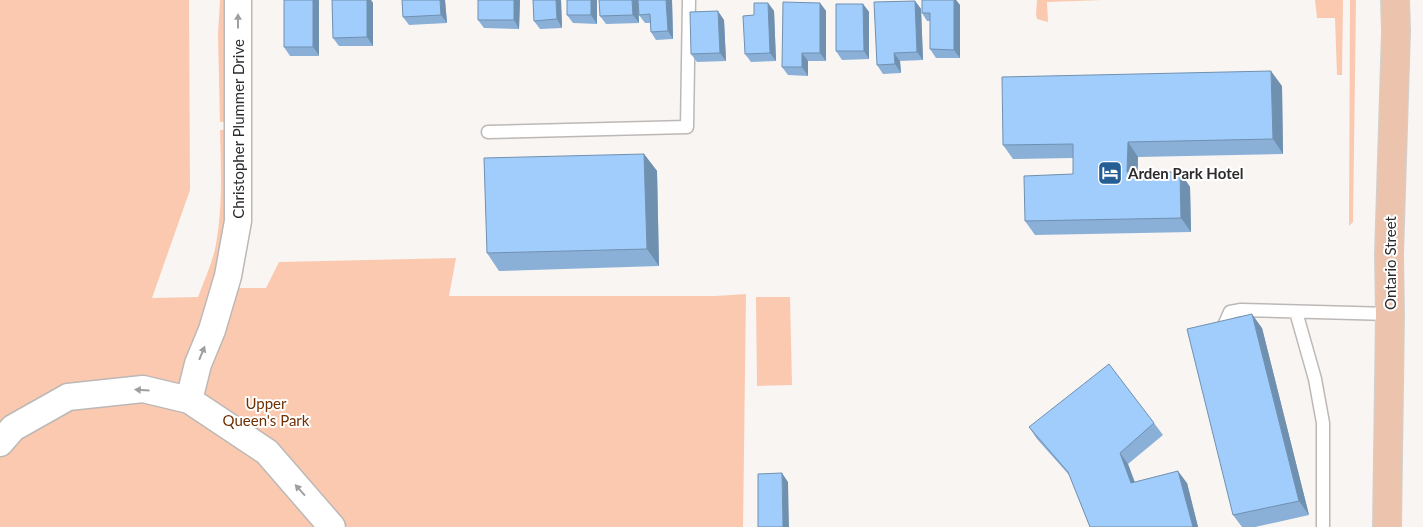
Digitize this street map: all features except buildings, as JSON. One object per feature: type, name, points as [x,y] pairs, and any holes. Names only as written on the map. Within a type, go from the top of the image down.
[{"type":"main road","name":"Ontario Street","points":[[1387,527],[1389,254],[1396,31],[1395,0]]},
{"type":"street","name":"Christopher Plummer Drive","points":[[189,400],[198,364],[212,330],[228,276],[238,221],[238,0]]},
{"type":"street","points":[[0,443],[13,428],[68,397],[143,389],[189,400],[267,452],[332,527]]},
{"type":"lane","points":[[488,132],[687,127],[689,0]]},
{"type":"lane","points":[[1223,328],[1230,312],[1241,310],[1390,314]]},
{"type":"lane","points":[[1296,312],[1315,379],[1322,423],[1322,527]]},
{"type":"green space","name":"Upper Queen's Park","points":[[0,0],[189,0],[190,190],[152,298],[198,297],[212,261],[218,234],[221,190],[220,130],[233,129],[236,288],[266,288],[279,262],[456,258],[449,296],[715,296],[746,294],[743,527],[0,527]]},
{"type":"green space","points":[[220,0],[231,0],[233,122],[220,122],[218,34]]},
{"type":"green space","points":[[1037,0],[1103,0],[1047,2],[1048,22],[1037,19]]},
{"type":"green space","points":[[1315,0],[1343,0],[1342,75],[1337,75],[1335,18],[1317,18]]},
{"type":"green space","points":[[1350,0],[1356,0],[1353,222],[1349,226]]},
{"type":"green space","points":[[756,297],[790,297],[792,385],[757,386]]},
{"type":"place","name":"Arden Park Hotel","points":[[1110,173]]}]
